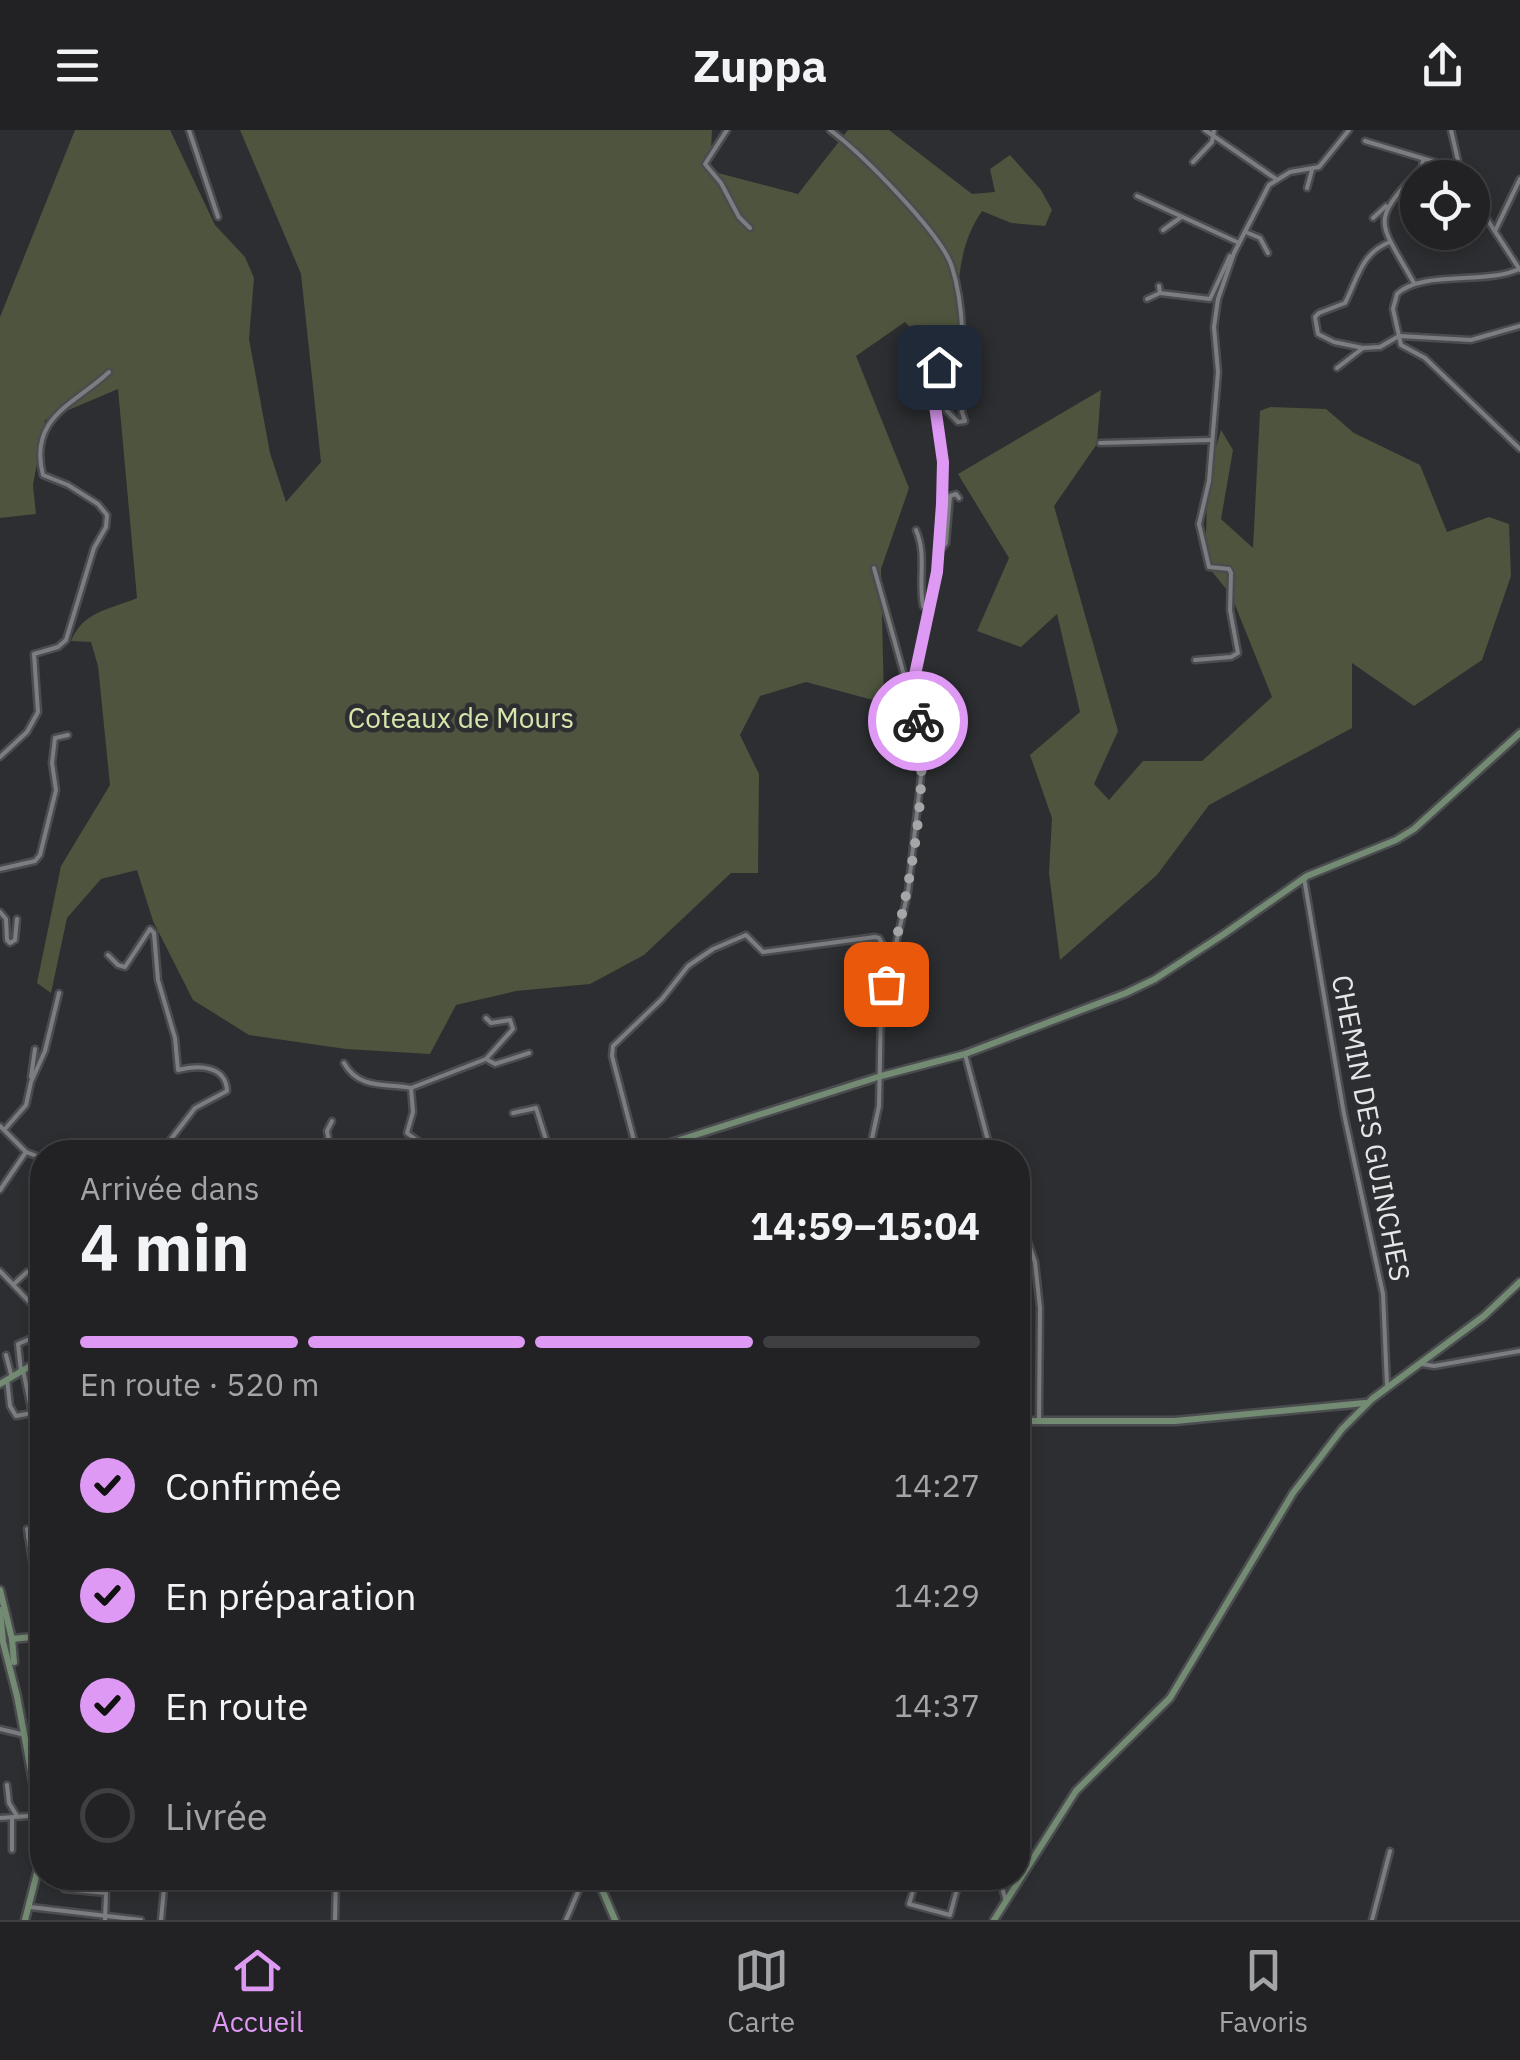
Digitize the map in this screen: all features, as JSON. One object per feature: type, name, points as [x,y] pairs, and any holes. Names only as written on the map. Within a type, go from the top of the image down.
[{"type":"street","points":[[189,130],[218,217]]},
{"type":"street","points":[[727,130],[705,164],[750,228]]},
{"type":"street","points":[[830,130],[856,151],[929,228],[951,264],[959,301],[965,421],[958,422],[947,411],[943,370],[936,368],[931,378],[943,462],[939,552],[913,684],[921,776],[908,892],[882,1008],[877,1120],[872,1140]]},
{"type":"street","points":[[1204,130],[1214,133],[1276,178]]},
{"type":"street","points":[[1196,660],[1231,658],[1238,652],[1230,610],[1232,574],[1230,569],[1210,567],[1199,524],[1209,481],[1218,372],[1214,327],[1218,299],[1259,200],[1276,178],[1312,170],[1329,158],[1349,130]]},
{"type":"street","points":[[1451,130],[1456,160]]},
{"type":"street","points":[[1192,162],[1204,153],[1214,133]]},
{"type":"street","points":[[1365,142],[1424,160]]},
{"type":"street","points":[[1306,188],[1312,170]]},
{"type":"street","points":[[1495,231],[1520,179]]},
{"type":"street","points":[[1373,218],[1400,191]]},
{"type":"street","points":[[1136,196],[1239,243]]},
{"type":"street","points":[[1386,206],[1384,229],[1414,284]]},
{"type":"street","points":[[1163,230],[1181,217]]},
{"type":"street","points":[[1490,223],[1520,270],[1414,284],[1402,288],[1394,300],[1401,345],[1425,358],[1520,449]]},
{"type":"street","points":[[1245,233],[1260,238],[1268,253]]},
{"type":"street","points":[[1390,242],[1376,249],[1359,267],[1345,303],[1316,315],[1318,334],[1363,348],[1380,347],[1399,336],[1471,340],[1520,326]]},
{"type":"street","points":[[1147,299],[1160,289],[1210,299],[1220,272],[1234,253]]},
{"type":"street","points":[[1337,368],[1363,348]]},
{"type":"street","points":[[0,757],[33,723],[38,703],[34,654],[66,640],[94,548],[108,522],[98,504],[68,484],[43,475],[41,457],[49,422],[109,372]]},
{"type":"street","points":[[1100,442],[1211,440]]},
{"type":"street","points":[[939,552],[946,543],[950,496],[956,494],[959,498]]},
{"type":"street","points":[[916,530],[923,546],[923,606],[930,611]]},
{"type":"street","points":[[874,568],[904,675],[913,684]]},
{"type":"street","points":[[0,869],[35,860],[40,855],[56,790],[52,748],[55,738],[68,734]]},
{"type":"street","points":[[678,1140],[880,1076],[965,1054],[1137,988],[1304,878],[1414,829],[1520,734]]},
{"type":"street","name":"CHEMIN DES GUINCHES","points":[[1304,878],[1344,1114],[1383,1294],[1388,1386]]},
{"type":"street","points":[[0,912],[6,919],[8,942],[15,940],[17,919]]},
{"type":"street","points":[[108,955],[124,966],[150,928],[154,933],[158,980],[175,1038],[178,1070],[203,1066],[224,1078],[228,1085],[227,1092],[195,1108],[170,1140]]},
{"type":"street","points":[[636,1140],[612,1056],[613,1046],[712,948],[746,936],[763,952],[875,937],[892,961]]},
{"type":"street","points":[[31,1082],[45,1052],[59,992]]},
{"type":"street","points":[[344,1063],[358,1079],[370,1084],[411,1088],[486,1059],[513,1029],[510,1020],[491,1023],[486,1018]]},
{"type":"street","points":[[30,1154],[2,1128],[26,1105],[35,1048]]},
{"type":"street","points":[[486,1059],[496,1064],[529,1053]]},
{"type":"street","points":[[965,1054],[988,1140]]},
{"type":"street","points":[[411,1088],[413,1112],[406,1130],[414,1140]]},
{"type":"street","points":[[513,1113],[536,1108],[546,1140]]},
{"type":"street","points":[[329,1140],[327,1131],[332,1122]]},
{"type":"street","points":[[0,1190],[26,1152]]},
{"type":"street","points":[[1030,1248],[1039,1295],[1039,1422]]},
{"type":"street","points":[[0,1270],[30,1302]]},
{"type":"street","points":[[13,1284],[30,1272]]},
{"type":"street","points":[[1030,1863],[1076,1791],[1170,1698],[1294,1493],[1357,1413],[1484,1316],[1520,1282]]},
{"type":"street","points":[[30,1340],[18,1344],[30,1405]]},
{"type":"street","points":[[1420,1362],[1434,1366],[1520,1351]]},
{"type":"street","points":[[6,1354],[10,1406],[16,1416],[30,1413]]},
{"type":"street","points":[[6,1380],[30,1366]]},
{"type":"street","points":[[1030,1422],[1174,1422],[1368,1403]]},
{"type":"street","points":[[1341,1407],[1357,1413]]},
{"type":"street","points":[[27,1529],[30,1549]]},
{"type":"street","points":[[0,1590],[30,1757]]},
{"type":"street","points":[[0,1610],[30,1759]]},
{"type":"street","points":[[0,1730],[26,1736]]},
{"type":"street","points":[[6,1785],[14,1816],[12,1850]]},
{"type":"street","points":[[0,1818],[30,1814]]},
{"type":"street","points":[[1372,1920],[1390,1850]]},
{"type":"street","points":[[32,1907],[35,1890]]},
{"type":"street","points":[[27,1920],[36,1890]]},
{"type":"street","points":[[81,1890],[106,1893],[105,1918]]},
{"type":"street","points":[[161,1920],[164,1890]]},
{"type":"street","points":[[336,1890],[336,1920]]},
{"type":"street","points":[[566,1920],[579,1890]]},
{"type":"street","points":[[602,1890],[615,1920]]},
{"type":"street","points":[[913,1890],[910,1904],[950,1915],[955,1890]]},
{"type":"street","points":[[1003,1890],[1006,1901]]},
{"type":"street","points":[[994,1920],[1013,1890]]},
{"type":"street","points":[[32,1907],[141,1920]]},
{"type":"street","points":[[67,1920],[69,1913]]},
{"type":"green space","name":"Coteaux de Mours","points":[[75,130],[170,130],[215,225],[245,257],[254,278],[249,339],[270,453],[286,502],[321,462],[301,274],[240,130],[712,130],[710,171],[798,194],[848,130],[889,130],[972,194],[995,192],[990,169],[1010,155],[1041,190],[1052,210],[1045,226],[1011,223],[982,211],[971,231],[958,296],[965,386],[905,322],[856,356],[909,488],[881,569],[884,703],[806,682],[760,696],[740,735],[759,774],[758,873],[731,873],[644,955],[590,984],[516,991],[456,1005],[430,1054],[346,1049],[249,1035],[193,1000],[153,921],[137,870],[101,879],[67,918],[51,993],[37,983],[61,866],[110,785],[98,666],[91,642],[71,641],[90,617],[137,598],[118,389],[45,420],[33,485],[36,514],[0,518],[0,317]]},
{"type":"green space","points":[[1101,390],[1097,444],[1054,506],[1118,731],[1094,784],[1109,800],[1143,761],[1202,761],[1272,697],[1231,595],[1205,563],[1208,474],[1221,430],[1233,450],[1221,519],[1253,548],[1260,411],[1270,407],[1326,409],[1354,433],[1420,465],[1447,532],[1489,517],[1509,524],[1511,576],[1482,660],[1414,706],[1352,663],[1352,728],[1209,805],[1157,875],[1060,960],[1049,873],[1052,818],[1030,755],[1080,712],[1057,614],[1021,647],[977,631],[1009,558],[958,474]]},
{"type":"way so far","points":[[886,984],[908,892],[921,776],[918,721]]},
{"type":"route","points":[[918,721],[914,672],[937,572],[942,504],[943,462],[931,378],[939,367]]}]
